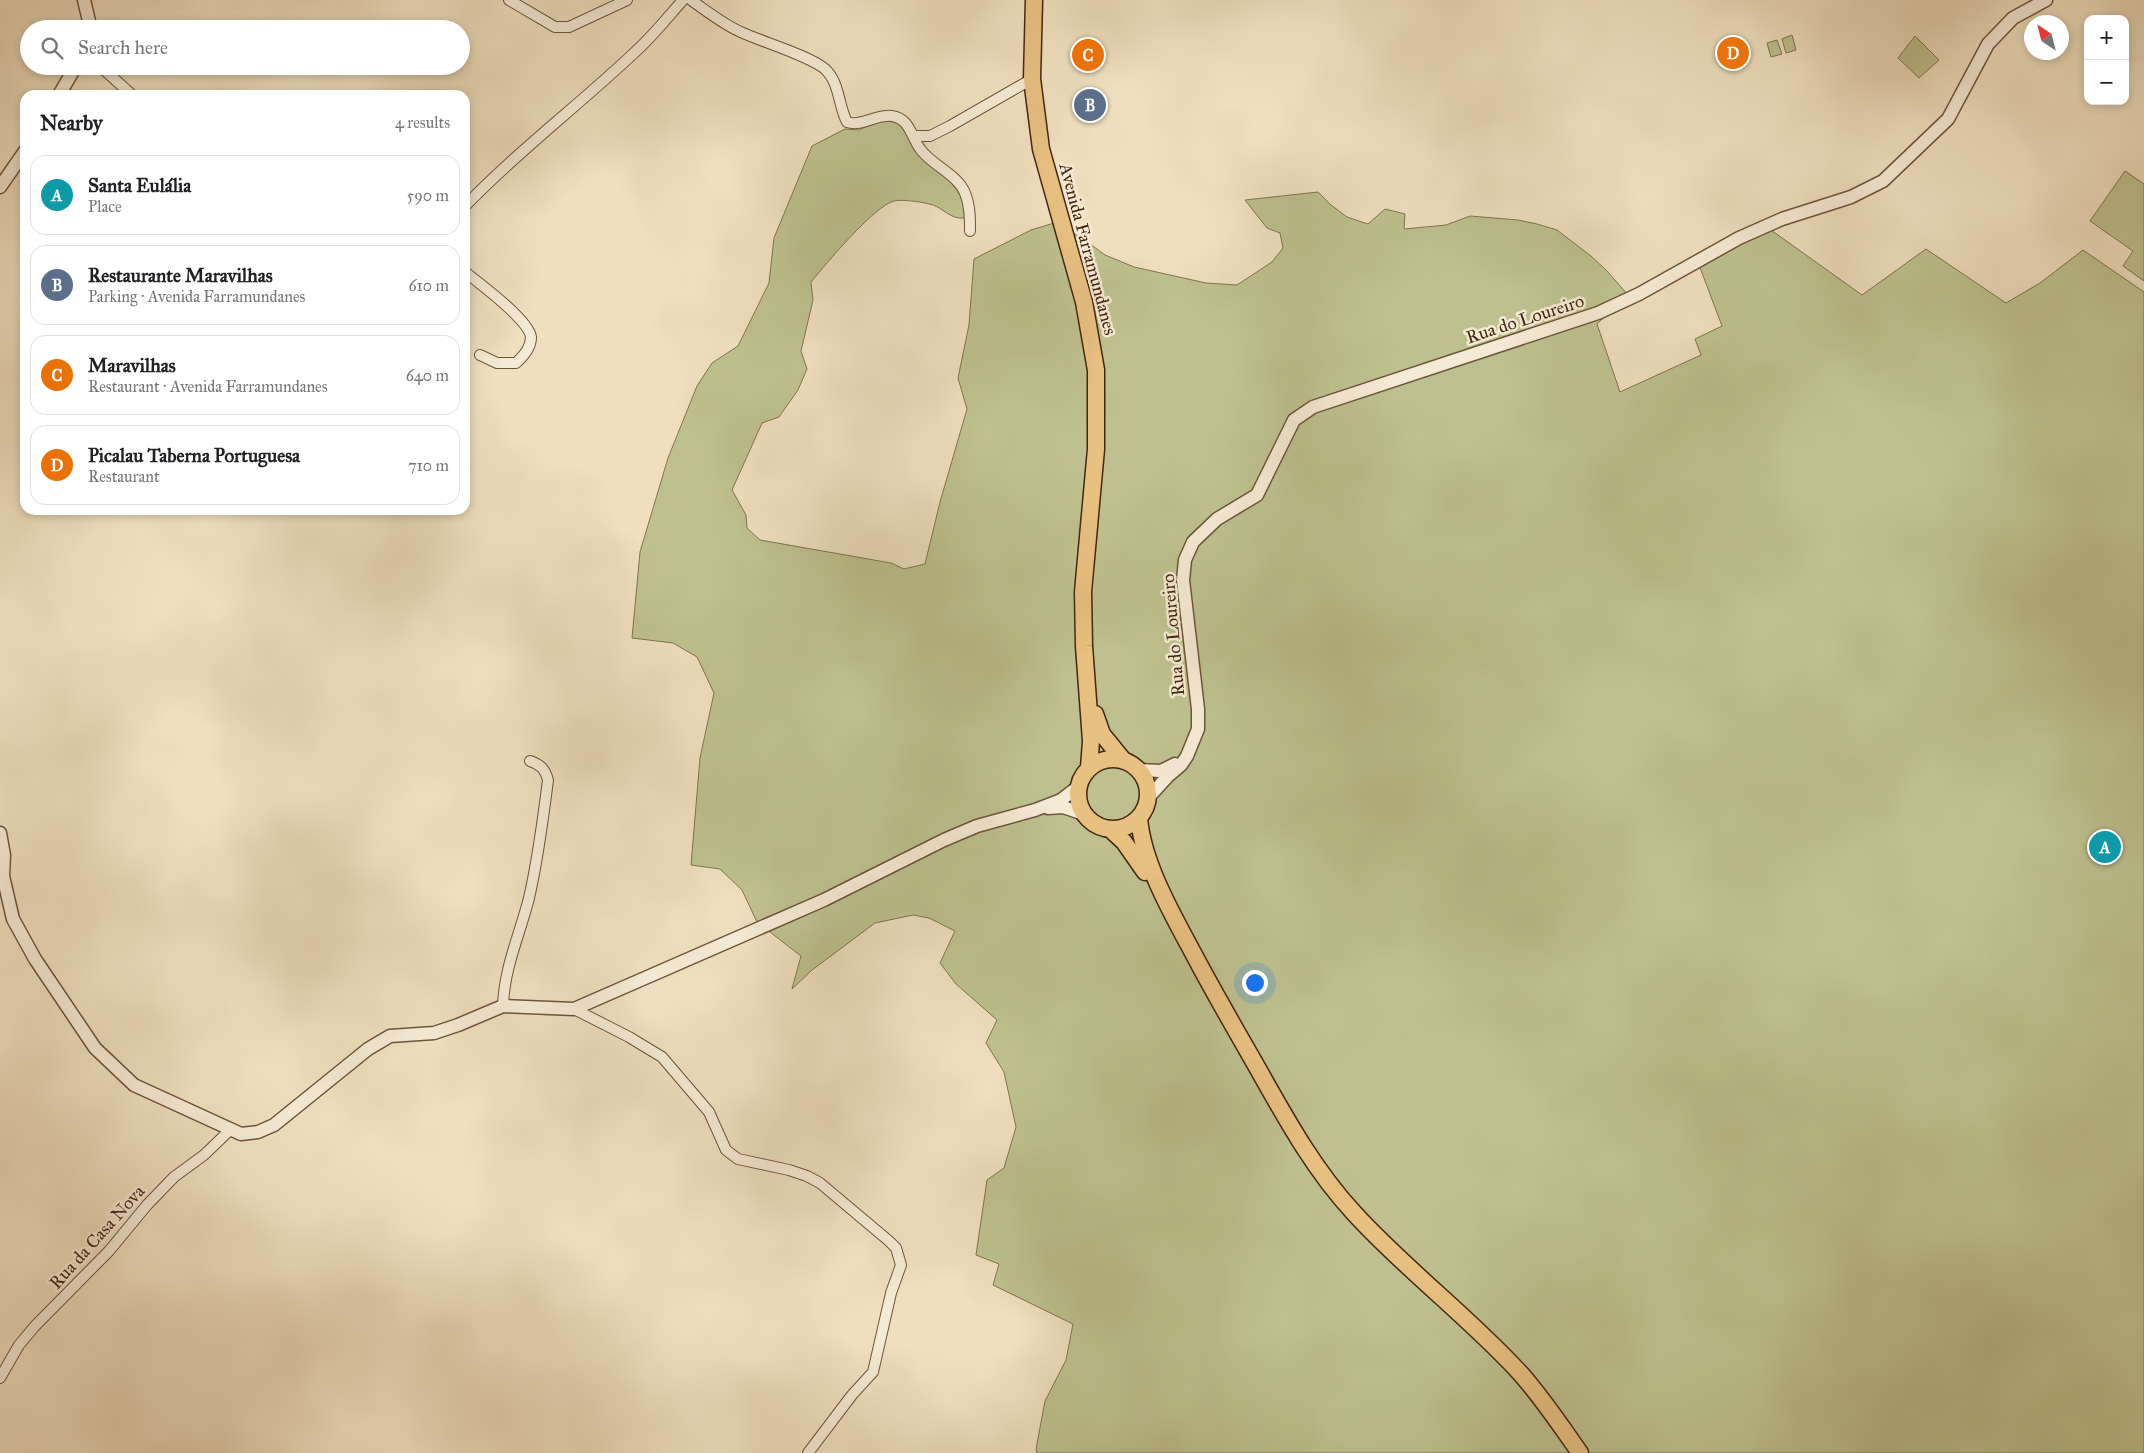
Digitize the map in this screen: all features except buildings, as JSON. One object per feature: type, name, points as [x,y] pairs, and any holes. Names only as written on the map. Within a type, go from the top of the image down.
[{"type":"main road","name":"Avenida Farramundanes","points":[[1034,0],[1032,78],[1041,149],[1084,302],[1096,370],[1096,449],[1084,592],[1084,646],[1087,688]]},
{"type":"main road","points":[[1087,688],[1102,734],[1124,761],[1138,770],[1147,788],[1148,798],[1139,818],[1121,828],[1110,829],[1096,824],[1084,814],[1079,806],[1078,787],[1082,777],[1089,768],[1106,760],[1124,761]]},
{"type":"main road","points":[[1087,688],[1091,741],[1089,768]]},
{"type":"main road","points":[[1139,818],[1141,839],[1145,853],[1175,918]]},
{"type":"main road","points":[[1110,829],[1137,858],[1175,918],[1287,1121],[1322,1174],[1367,1226],[1414,1273],[1479,1332],[1521,1375],[1553,1414],[1580,1453]]},
{"type":"street","points":[[84,0],[89,20]]},
{"type":"street","points":[[509,0],[555,27],[569,27],[626,0]]},
{"type":"street","points":[[470,201],[526,147],[635,53],[684,0]]},
{"type":"street","points":[[691,0],[717,19],[742,33],[824,69],[834,82],[843,114],[848,122],[855,125],[876,118],[893,116],[907,123],[920,150],[965,190],[970,206],[970,231]]},
{"type":"street","name":"Rua do Loureiro","points":[[1148,798],[1188,756],[1198,729],[1198,709],[1183,580],[1185,560],[1193,542],[1218,519],[1257,495],[1294,420],[1303,412],[1313,407],[1598,314],[1639,294],[1739,238],[1782,219],[1851,197],[1882,181],[1948,119],[1988,44],[2013,18],[2046,0]]},
{"type":"street","points":[[62,90],[71,75]]},
{"type":"street","points":[[110,75],[126,90]]},
{"type":"street","points":[[914,136],[930,136],[1032,78]]},
{"type":"street","points":[[0,187],[20,158]]},
{"type":"street","points":[[470,276],[502,302],[525,325],[531,336],[527,353],[516,363],[497,363],[480,355]]},
{"type":"street","points":[[1138,770],[1161,770],[1174,765],[1188,756]]},
{"type":"street","points":[[503,1006],[504,986],[529,900],[547,790],[548,780],[545,770],[539,764],[530,761]]},
{"type":"street","points":[[574,1009],[824,900],[944,840],[995,820],[1035,810],[1061,800],[1078,787]]},
{"type":"street","points":[[1035,810],[1063,807],[1084,814]]},
{"type":"street","points":[[0,832],[4,855],[3,876],[13,919],[35,959],[95,1048],[134,1085],[241,1134],[258,1132],[274,1125],[360,1055],[390,1036],[434,1033],[503,1006],[574,1009],[629,1037],[662,1057],[709,1112],[723,1145],[730,1154],[738,1160],[807,1176],[820,1184],[896,1248],[901,1265],[890,1293],[873,1372],[852,1395],[808,1453]]},
{"type":"street","name":"Rua da Casa Nova","points":[[0,1378],[19,1345],[35,1326],[109,1251],[147,1205],[174,1178],[204,1155],[230,1130]]},
{"type":"green space","points":[[1792,35],[1796,50],[1786,53],[1782,39]]},
{"type":"green space","points":[[1915,36],[1939,60],[1919,78],[1898,58]]},
{"type":"green space","points":[[1777,40],[1782,54],[1771,57],[1767,43]]},
{"type":"green space","points":[[889,121],[900,124],[963,192],[967,211],[964,218],[959,218],[926,203],[897,200],[885,205],[863,224],[811,282],[813,300],[801,351],[807,369],[798,390],[779,417],[762,423],[732,490],[746,515],[747,528],[760,540],[891,563],[904,569],[925,564],[940,502],[967,409],[958,378],[969,325],[974,259],[1031,230],[1054,223],[1082,238],[1105,255],[1134,267],[1206,283],[1237,285],[1272,262],[1283,248],[1280,233],[1267,228],[1245,200],[1318,192],[1347,217],[1368,224],[1385,209],[1405,214],[1404,229],[1446,225],[1470,216],[1518,220],[1537,224],[1557,230],[1591,256],[1628,295],[1597,324],[1620,392],[1701,355],[1695,339],[1722,326],[1699,265],[1771,230],[1862,295],[1926,249],[2006,303],[2040,283],[2083,250],[2144,292],[2144,1453],[1037,1453],[1036,1449],[1045,1401],[1066,1360],[1073,1324],[993,1285],[999,1264],[976,1255],[987,1180],[1004,1168],[1016,1127],[1004,1072],[986,1043],[997,1020],[956,984],[940,963],[955,931],[929,918],[913,915],[875,923],[812,970],[792,989],[801,956],[757,922],[742,890],[720,869],[691,865],[700,758],[714,693],[697,657],[673,643],[632,638],[640,552],[668,458],[697,386],[712,363],[738,346],[769,283],[774,238],[812,146],[845,129],[859,130],[876,122]]},
{"type":"green space","points":[[2125,171],[2144,184],[2144,281],[2123,266],[2133,251],[2090,221]]},
{"type":"place","name":"Picalau Taberna Portuguesa","points":[[1733,53]]},
{"type":"place","name":"Maravilhas","points":[[1088,55]]},
{"type":"place","name":"Restaurante Maravilhas","points":[[1090,105]]},
{"type":"place","name":"Santa Eulália","points":[[2105,847]]}]
